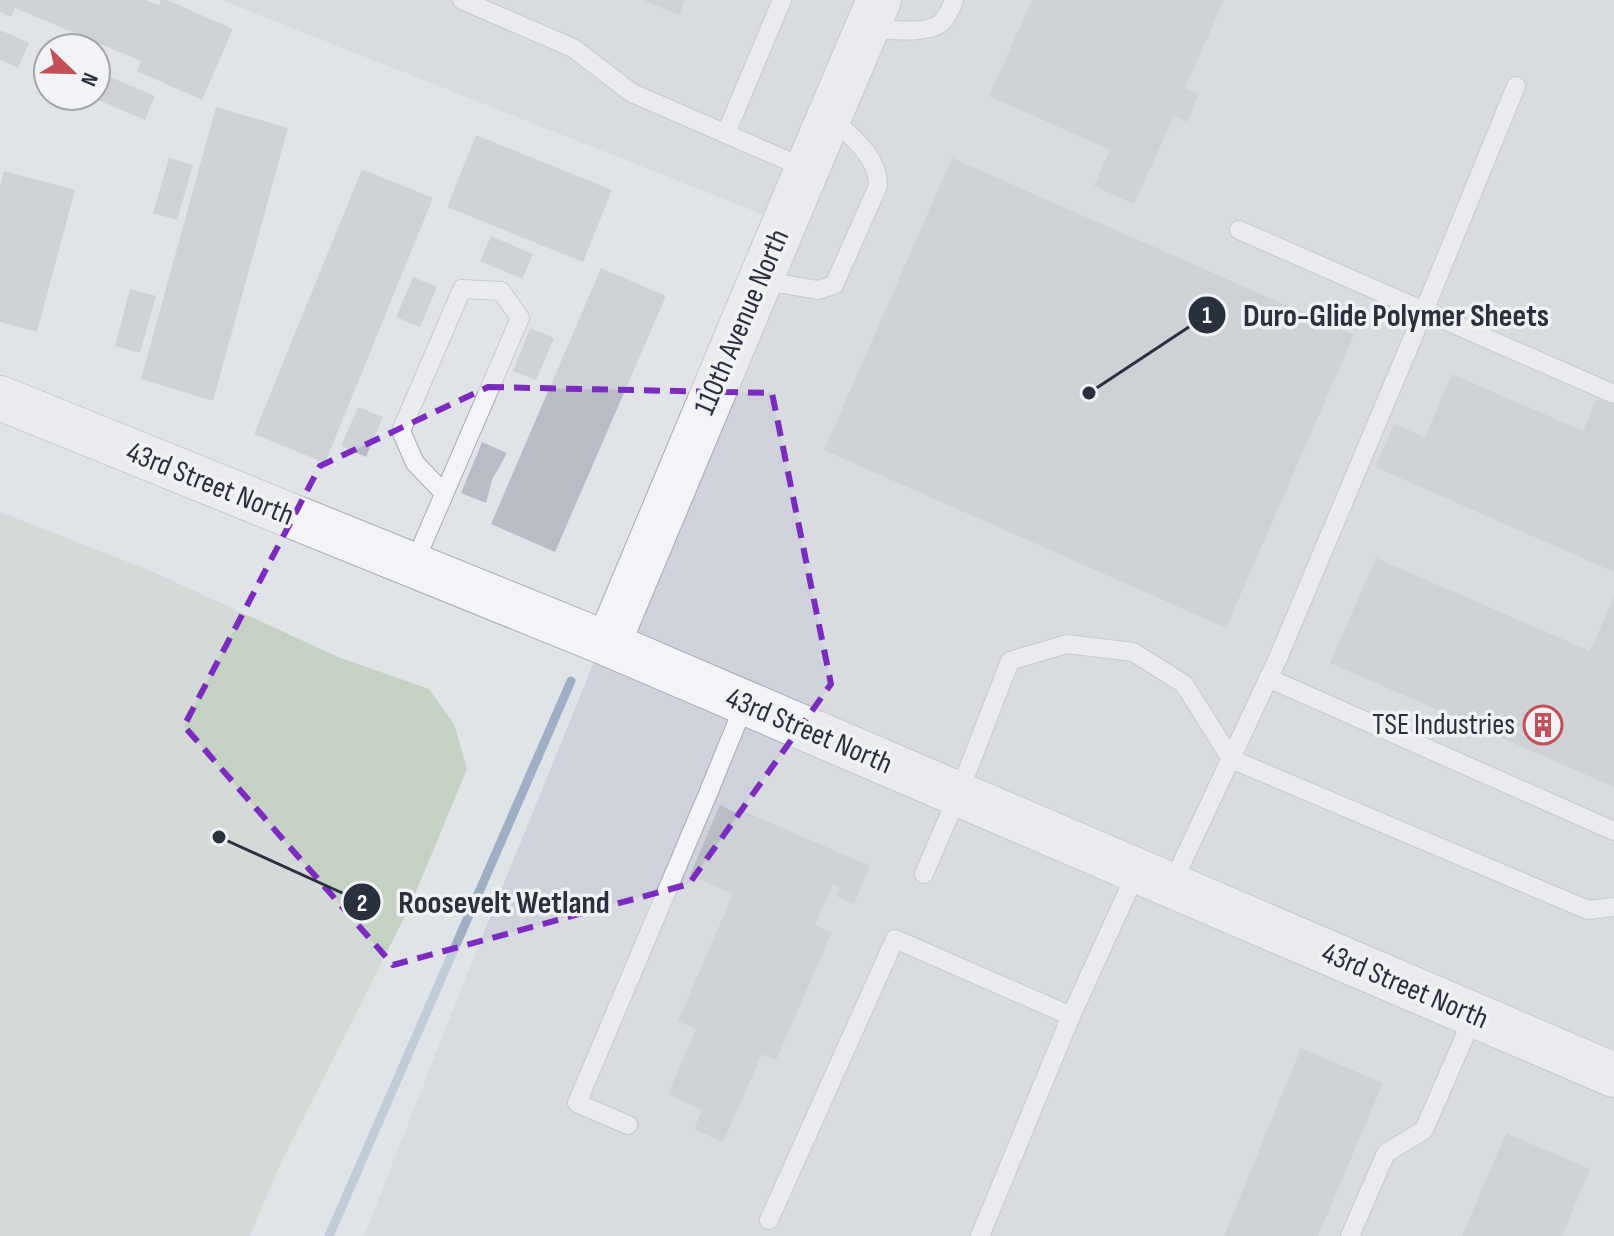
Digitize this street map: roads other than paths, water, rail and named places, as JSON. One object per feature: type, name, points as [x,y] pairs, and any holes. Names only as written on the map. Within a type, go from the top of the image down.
[{"type":"street","name":"110th Avenue North","points":[[608,644],[873,14]]},
{"type":"street","name":"43rd Street North","points":[[0,398],[608,644],[1614,1075]]},
{"type":"lane","points":[[462,0],[573,48],[632,93],[807,169]]},
{"type":"lane","points":[[726,133],[782,0]]},
{"type":"lane","points":[[873,14],[923,30],[940,24],[954,0]]},
{"type":"lane","points":[[980,1236],[1071,1016],[1154,878],[1231,759],[1424,311],[1516,86]]},
{"type":"lane","points":[[760,280],[818,290],[834,285],[878,186],[871,158],[830,116]]},
{"type":"lane","points":[[1239,230],[1614,394]]},
{"type":"lane","points":[[413,566],[520,318],[501,291],[462,289],[401,431],[415,463],[444,493]]},
{"type":"lane","points":[[924,874],[1010,661],[1067,644],[1133,652],[1184,684],[1231,759],[1588,910],[1614,907]]},
{"type":"lane","points":[[1268,678],[1614,831]]},
{"type":"lane","points":[[628,1125],[577,1103],[745,703]]},
{"type":"lane","points":[[769,1220],[895,939],[1071,1016]]},
{"type":"lane","points":[[1350,1236],[1386,1153],[1424,1130],[1474,1015]]},
{"type":"waterway","points":[[329,1236],[571,681]]},
{"type":"place","name":"Duro-Glide Polymer Sheets","points":[[1089,393]]},
{"type":"place","name":"TSE Industries","points":[[1543,725]]},
{"type":"place","name":"Roosevelt Wetland","points":[[219,837]]}]
